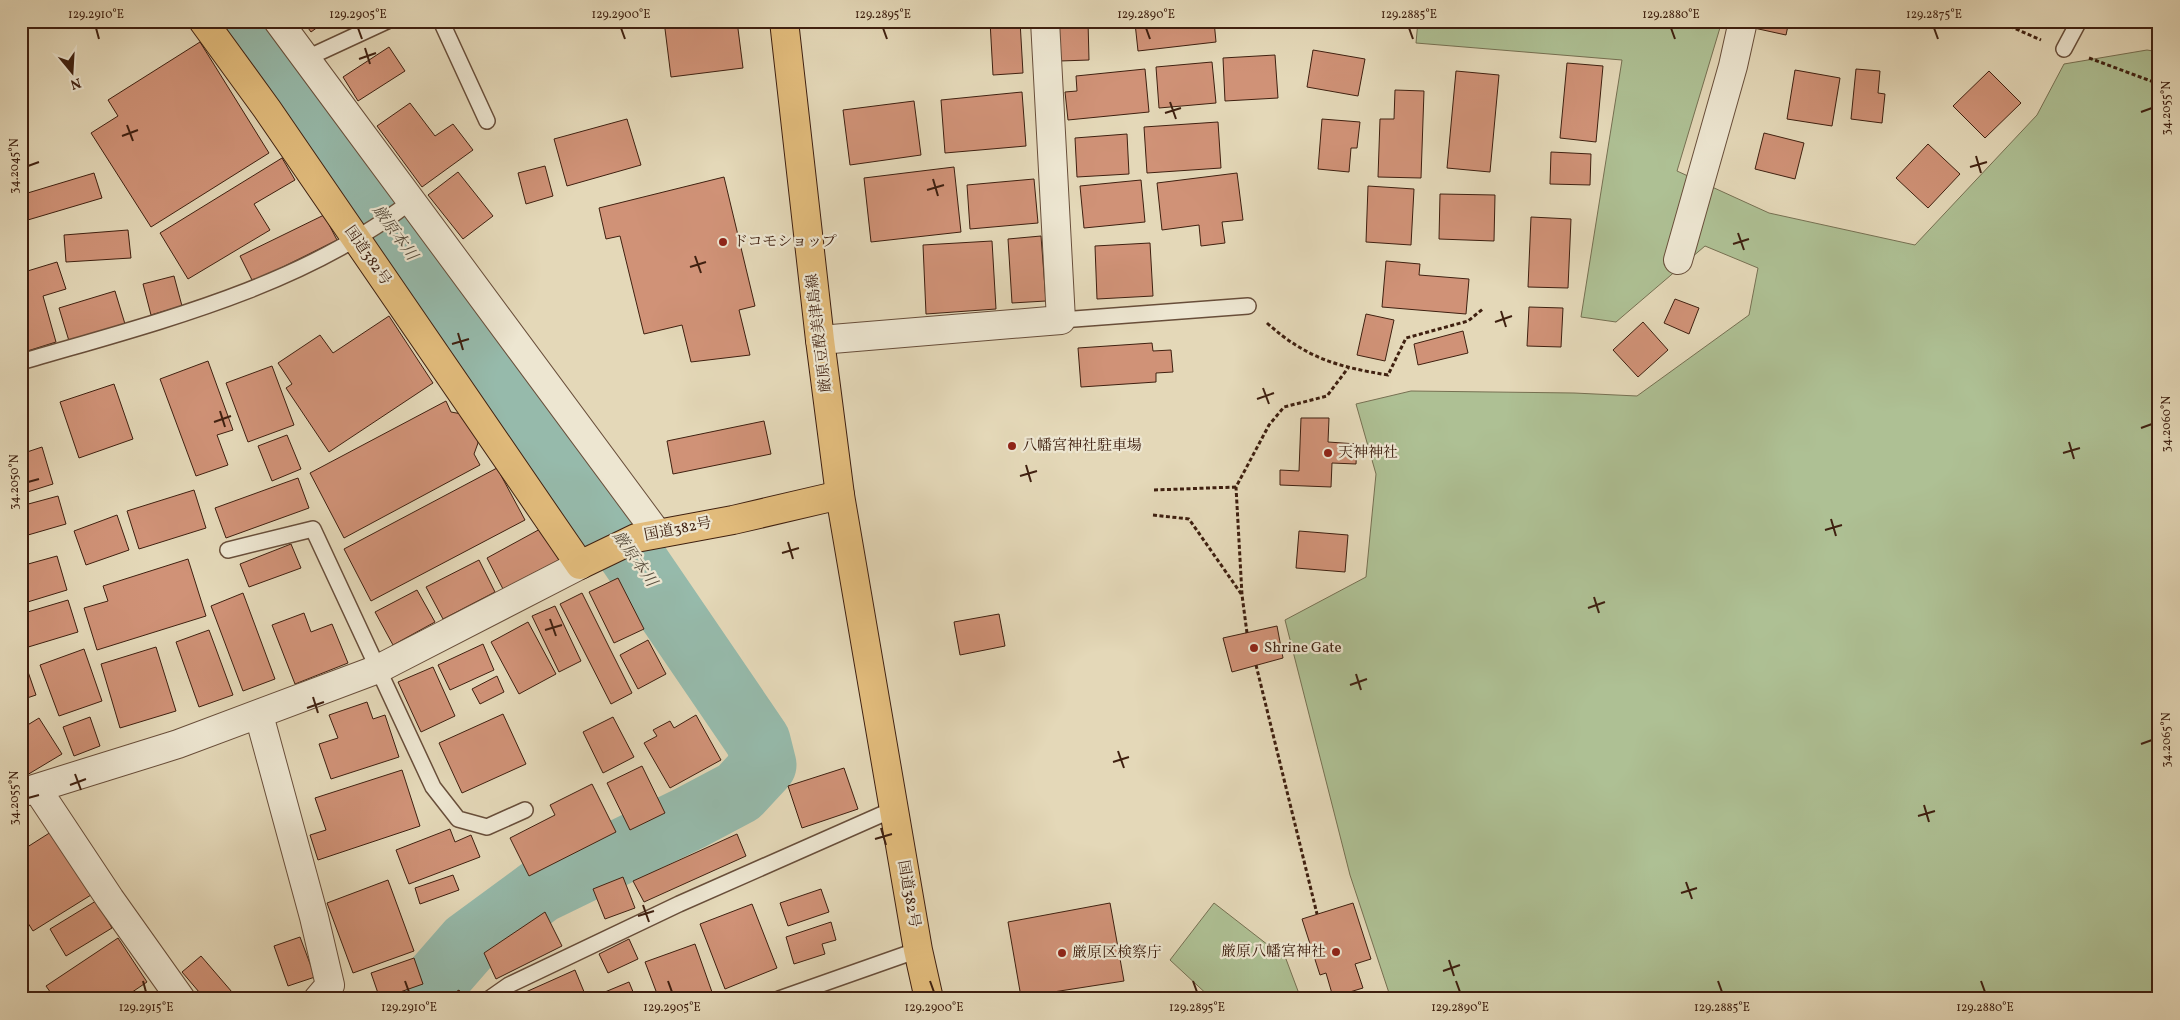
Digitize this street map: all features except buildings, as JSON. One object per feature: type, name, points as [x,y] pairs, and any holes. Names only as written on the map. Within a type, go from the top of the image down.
[{"type":"main road","name":"国道382号","points":[[203,21],[591,559],[646,536],[734,520],[840,495],[918,950],[929,999]]},
{"type":"main road","name":"厳原豆酘美津島線","points":[[784,21],[820,340],[840,495]]},
{"type":"street","points":[[278,21],[406,206],[646,536]]},
{"type":"street","points":[[820,340],[1061,320],[1045,21]]},
{"type":"street","points":[[1678,260],[1733,66],[1743,21]]},
{"type":"street","points":[[181,999],[110,899],[29,791],[178,744],[378,669],[591,559]]},
{"type":"street","points":[[259,715],[314,917],[330,985],[318,999]]},
{"type":"lane","points":[[305,59],[387,21]]},
{"type":"lane","points":[[441,21],[487,121]]},
{"type":"lane","points":[[2064,49],[2079,21]]},
{"type":"lane","points":[[21,362],[166,320],[280,278],[360,238],[406,206]]},
{"type":"lane","points":[[1061,320],[1248,306]]},
{"type":"lane","points":[[228,550],[313,529],[433,787],[458,819],[487,827],[525,810]]},
{"type":"lane","points":[[489,999],[509,985],[679,904],[894,809]]},
{"type":"lane","points":[[779,999],[918,950]]},
{"type":"path","points":[[1248,306],[1275,330],[1306,353],[1348,368],[1388,375],[1406,338],[1468,322],[1484,308]]},
{"type":"path","points":[[1247,633],[1242,596],[1236,487],[1270,425],[1284,406],[1327,396],[1348,368]]},
{"type":"path","points":[[1154,490],[1236,487]]},
{"type":"path","points":[[1153,515],[1189,519],[1242,596]]},
{"type":"path","points":[[1256,665],[1316,914]]},
{"type":"green space","points":[[1418,21],[1722,21],[1677,171],[1769,213],[1915,245],[2037,115],[2064,64],[2147,50],[2159,52],[2159,999],[1391,999],[1350,875],[1285,620],[1366,577],[1376,474],[1356,404],[1411,391],[1574,393],[1637,396],[1749,315],[1758,268],[1705,246],[1616,322],[1581,317],[1622,60],[1416,43]]},
{"type":"green space","points":[[1214,903],[1286,959],[1301,999],[1212,999],[1170,960]]},
{"type":"waterway","name":"厳原本川","points":[[241,21],[371,204],[516,400],[565,473],[619,537],[758,741],[764,765],[739,792],[540,891],[468,944],[420,999]]},
{"type":"place","name":"ドコモショップ","points":[[723,242]]},
{"type":"place","name":"八幡宮神社駐車場","points":[[1012,446]]},
{"type":"place","name":"天神神社","points":[[1328,453]]},
{"type":"place","name":"Shrine Gate","points":[[1254,648]]},
{"type":"place","name":"厳原八幡宮神社","points":[[1336,952]]},
{"type":"place","name":"厳原区検察庁","points":[[1062,953]]}]
